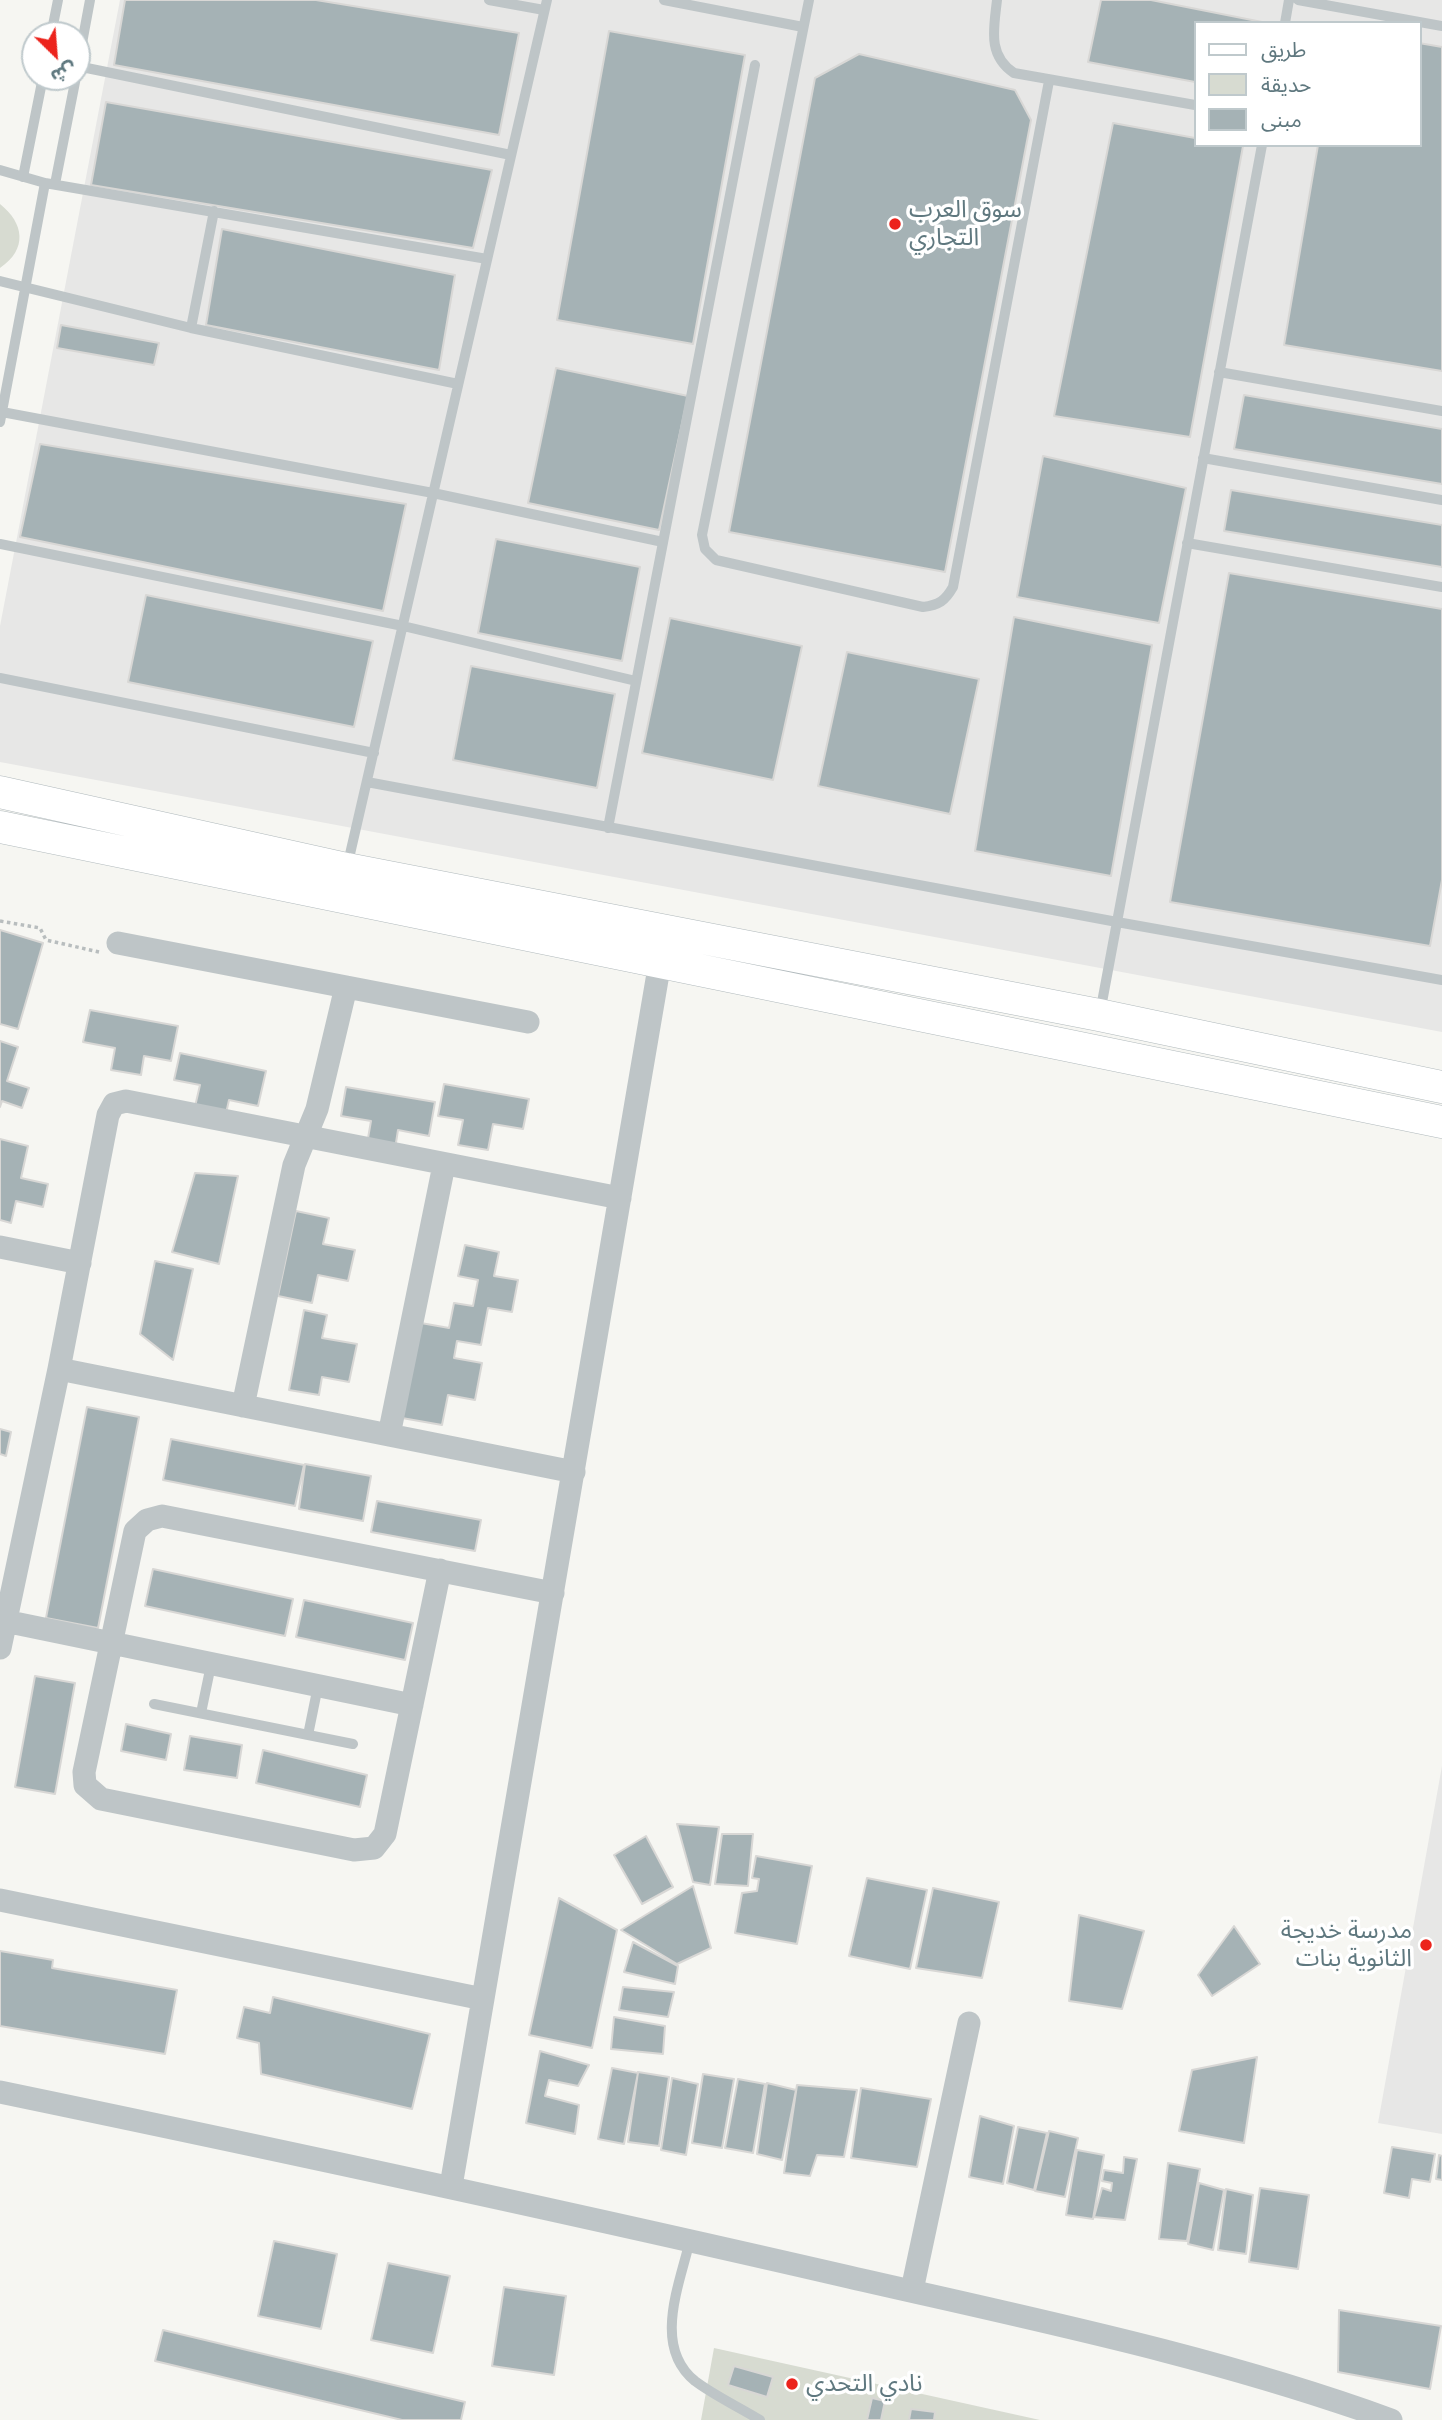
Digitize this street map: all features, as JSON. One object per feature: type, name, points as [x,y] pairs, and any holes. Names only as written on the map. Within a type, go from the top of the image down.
[{"type":"main road","points":[[0,792],[347,869],[1099,1016],[1442,1087]]},
{"type":"main road","points":[[0,827],[1442,1122]]},
{"type":"street","points":[[118,943],[528,1022]]},
{"type":"street","points":[[451,2186],[660,962]]},
{"type":"street","points":[[243,1406],[294,1165],[317,1109],[346,988]]},
{"type":"street","points":[[0,1648],[3,1621],[59,1369],[108,1115],[114,1104],[126,1101],[305,1139],[620,1198]]},
{"type":"street","points":[[389,1435],[444,1165]]},
{"type":"street","points":[[0,1247],[80,1263]]},
{"type":"street","points":[[59,1369],[573,1472]]},
{"type":"street","points":[[440,1570],[385,1835],[374,1848],[354,1850],[94,1796],[85,1785],[84,1772],[135,1531],[154,1517],[440,1570],[553,1593]]},
{"type":"street","points":[[3,1621],[412,1705]]},
{"type":"street","points":[[0,1900],[484,1999]]},
{"type":"street","points":[[912,2290],[969,2023]]},
{"type":"street","points":[[0,2092],[451,2186],[912,2290],[1211,2361],[1311,2391],[1391,2420]]},
{"type":"lane","points":[[54,21],[58,0]]},
{"type":"lane","points":[[86,21],[90,0]]},
{"type":"lane","points":[[347,869],[545,5],[489,0]]},
{"type":"lane","points":[[664,0],[803,27]]},
{"type":"lane","points":[[809,0],[702,535],[705,549],[716,560],[923,607],[935,606],[946,600],[953,587],[1049,81]]},
{"type":"lane","points":[[997,0],[993,46],[999,59],[1014,73],[1194,106]]},
{"type":"lane","points":[[1285,21],[1289,0]]},
{"type":"lane","points":[[1298,0],[1414,21]]},
{"type":"lane","points":[[1421,22],[1442,26]]},
{"type":"lane","points":[[608,828],[755,65]]},
{"type":"lane","points":[[91,70],[511,155]]},
{"type":"lane","points":[[23,177],[40,91]]},
{"type":"lane","points":[[73,91],[25,285],[1,417],[433,493],[663,541]]},
{"type":"lane","points":[[1099,1016],[1262,147]]},
{"type":"lane","points":[[0,170],[50,183],[487,259]]},
{"type":"lane","points":[[191,328],[214,211]]},
{"type":"lane","points":[[0,281],[191,328],[458,384]]},
{"type":"lane","points":[[1219,372],[1442,411]]},
{"type":"lane","points":[[1203,458],[1442,500]]},
{"type":"lane","points":[[1187,543],[1442,587]]},
{"type":"lane","points":[[0,544],[403,626],[636,681]]},
{"type":"lane","points":[[0,678],[374,753]]},
{"type":"lane","points":[[367,782],[1442,980]]},
{"type":"lane","points":[[201,1713],[211,1665]]},
{"type":"lane","points":[[308,1735],[318,1686]]},
{"type":"lane","points":[[154,1704],[353,1744]]},
{"type":"lane","points":[[690,2240],[671,2328],[675,2356],[694,2380],[760,2420]]},
{"type":"path","points":[[0,921],[40,928],[46,940],[97,953],[118,943]]},
{"type":"shaded area","points":[[120,0],[1442,0],[1442,1032],[0,762],[0,626]]},
{"type":"shaded area","name":"مدرسة خديجة الثانوية بنات","points":[[1442,1766],[1442,2134],[1378,2123]]},
{"type":"green space","points":[[0,204],[14,219],[20,236],[15,253],[0,268]]},
{"type":"green space","name":"نادي التحدي","points":[[714,2348],[1040,2420],[701,2420]]},
{"type":"building","points":[[125,0],[316,0],[519,33],[499,135],[114,65]]},
{"type":"building","points":[[1101,0],[1151,0],[1257,21],[1194,21],[1194,82],[1088,62]]},
{"type":"building","points":[[609,31],[745,55],[693,344],[557,320]]},
{"type":"building","points":[[1421,43],[1442,47],[1442,371],[1284,345],[1318,147],[1421,147]]},
{"type":"building","points":[[859,54],[1015,90],[1031,120],[945,572],[729,532],[815,78]]},
{"type":"building","points":[[106,102],[492,170],[473,248],[91,185]]},
{"type":"building","points":[[1113,123],[1194,138],[1194,147],[1243,147],[1190,437],[1054,416]]},
{"type":"building","points":[[222,229],[455,275],[439,370],[206,325]]},
{"type":"building","points":[[61,325],[159,343],[154,365],[57,348]]},
{"type":"building","points":[[556,368],[688,396],[659,530],[528,503]]},
{"type":"building","points":[[1244,395],[1442,429],[1442,484],[1234,449]]},
{"type":"building","points":[[40,444],[406,504],[383,611],[20,537]]},
{"type":"building","points":[[1043,456],[1186,488],[1159,623],[1017,597]]},
{"type":"building","points":[[1231,490],[1442,525],[1442,567],[1224,531]]},
{"type":"building","points":[[496,539],[640,567],[622,661],[478,633]]},
{"type":"building","points":[[1229,573],[1442,609],[1442,880],[1430,946],[1170,902]]},
{"type":"building","points":[[146,595],[373,641],[354,727],[128,682]]},
{"type":"building","points":[[1014,617],[1152,645],[1111,876],[975,851]]},
{"type":"building","points":[[670,618],[802,646],[773,780],[642,753]]},
{"type":"building","points":[[847,652],[979,679],[950,814],[818,786]]},
{"type":"building","points":[[471,666],[615,694],[597,788],[453,760]]},
{"type":"building","points":[[0,930],[43,943],[18,1029],[0,1024]]},
{"type":"building","points":[[90,1010],[178,1026],[171,1061],[144,1056],[141,1075],[111,1070],[115,1048],[83,1042]]},
{"type":"building","points":[[0,1041],[18,1047],[7,1081],[29,1088],[22,1108],[2,1101],[0,1107]]},
{"type":"building","points":[[180,1053],[266,1071],[258,1106],[229,1100],[225,1118],[194,1111],[200,1085],[174,1080]]},
{"type":"building","points":[[444,1084],[529,1099],[523,1129],[493,1124],[488,1150],[458,1145],[463,1120],[438,1116]]},
{"type":"building","points":[[346,1087],[435,1102],[429,1136],[398,1130],[395,1149],[367,1144],[371,1121],[341,1116]]},
{"type":"building","points":[[0,1139],[28,1146],[21,1178],[48,1184],[43,1207],[16,1201],[11,1223],[0,1220]]},
{"type":"building","points":[[195,1173],[238,1176],[219,1264],[172,1252]]},
{"type":"building","points":[[296,1211],[329,1218],[323,1244],[355,1250],[348,1281],[318,1275],[312,1303],[278,1296]]},
{"type":"building","points":[[465,1245],[499,1252],[494,1276],[518,1280],[512,1312],[488,1308],[481,1345],[457,1341],[454,1358],[482,1363],[475,1400],[448,1395],[442,1425],[402,1418],[421,1323],[449,1328],[454,1303],[473,1306],[478,1280],[458,1276]]},
{"type":"building","points":[[155,1261],[193,1269],[173,1360],[140,1334]]},
{"type":"building","points":[[304,1310],[327,1315],[322,1338],[357,1344],[349,1382],[322,1377],[319,1395],[289,1390]]},
{"type":"building","points":[[87,1407],[139,1417],[98,1628],[46,1618]]},
{"type":"building","points":[[0,1429],[11,1432],[6,1456],[0,1454]]},
{"type":"building","points":[[171,1439],[304,1465],[295,1506],[163,1480]]},
{"type":"building","points":[[305,1464],[371,1476],[363,1521],[299,1509]]},
{"type":"building","points":[[377,1501],[481,1520],[475,1551],[371,1532]]},
{"type":"building","points":[[153,1569],[293,1599],[285,1636],[145,1606]]},
{"type":"building","points":[[304,1600],[413,1623],[405,1660],[296,1637]]},
{"type":"building","points":[[35,1676],[75,1683],[55,1794],[15,1787]]},
{"type":"building","points":[[126,1724],[171,1734],[166,1760],[121,1751]]},
{"type":"building","points":[[190,1736],[242,1745],[237,1778],[184,1770]]},
{"type":"building","points":[[263,1750],[367,1775],[360,1807],[256,1783]]},
{"type":"building","points":[[677,1824],[719,1827],[710,1885],[693,1882]]},
{"type":"building","points":[[722,1834],[753,1834],[748,1886],[715,1884]]},
{"type":"building","points":[[646,1836],[673,1887],[642,1904],[614,1855]]},
{"type":"building","points":[[756,1856],[812,1866],[797,1944],[735,1933],[742,1893],[757,1891],[759,1879],[752,1878]]},
{"type":"building","points":[[867,1878],[927,1890],[910,1969],[849,1956]]},
{"type":"building","points":[[693,1886],[711,1948],[677,1964],[621,1930]]},
{"type":"building","points":[[933,1888],[999,1902],[982,1978],[916,1968]]},
{"type":"building","points":[[559,1898],[617,1930],[592,2048],[529,2035]]},
{"type":"building","points":[[1079,1915],[1144,1931],[1122,2009],[1069,2001]]},
{"type":"building","points":[[1234,1926],[1260,1964],[1212,1996],[1198,1975]]},
{"type":"building","points":[[633,1942],[678,1966],[675,1984],[624,1972]]},
{"type":"building","points":[[0,1951],[53,1960],[52,1968],[177,1990],[165,2054],[0,2026]]},
{"type":"building","points":[[623,1987],[674,1992],[668,2017],[619,2010]]},
{"type":"building","points":[[273,1997],[430,2034],[412,2109],[261,2074],[259,2043],[237,2038],[244,2007],[270,2013]]},
{"type":"building","points":[[614,2017],[665,2026],[663,2054],[611,2049]]},
{"type":"building","points":[[540,2051],[589,2065],[578,2086],[549,2080],[545,2096],[579,2105],[575,2134],[526,2123]]},
{"type":"building","points":[[1257,2057],[1244,2143],[1179,2131],[1192,2070]]},
{"type":"building","points":[[612,2068],[638,2073],[624,2144],[598,2139]]},
{"type":"building","points":[[638,2072],[669,2077],[659,2146],[628,2142]]},
{"type":"building","points":[[703,2074],[734,2079],[722,2148],[692,2143]]},
{"type":"building","points":[[672,2078],[698,2084],[686,2155],[661,2150]]},
{"type":"building","points":[[738,2079],[765,2084],[753,2153],[725,2148]]},
{"type":"building","points":[[767,2083],[796,2090],[782,2160],[757,2154]]},
{"type":"building","points":[[797,2085],[857,2090],[844,2157],[817,2155],[810,2176],[784,2173]]},
{"type":"building","points":[[861,2088],[931,2099],[917,2167],[851,2158]]},
{"type":"building","points":[[980,2116],[1014,2126],[1003,2184],[969,2177]]},
{"type":"building","points":[[1018,2127],[1047,2133],[1034,2190],[1007,2183]]},
{"type":"building","points":[[1049,2131],[1078,2138],[1065,2197],[1035,2191]]},
{"type":"building","points":[[1392,2147],[1435,2154],[1430,2182],[1412,2179],[1409,2198],[1384,2193]]},
{"type":"building","points":[[1077,2150],[1104,2155],[1093,2219],[1066,2215]]},
{"type":"building","points":[[1439,2155],[1442,2156],[1442,2180],[1436,2179]]},
{"type":"building","points":[[1124,2157],[1137,2159],[1125,2220],[1094,2217],[1102,2188],[1111,2191],[1112,2183],[1102,2181],[1104,2170],[1123,2173]]},
{"type":"building","points":[[1168,2163],[1200,2169],[1187,2241],[1159,2239]]},
{"type":"building","points":[[1199,2183],[1224,2190],[1213,2250],[1188,2244]]},
{"type":"building","points":[[1260,2188],[1309,2195],[1298,2269],[1249,2262]]},
{"type":"building","points":[[1226,2189],[1253,2195],[1246,2254],[1218,2250]]},
{"type":"building","points":[[274,2241],[337,2254],[321,2329],[258,2316]]},
{"type":"building","points":[[388,2263],[450,2276],[433,2353],[371,2340]]},
{"type":"building","points":[[504,2287],[566,2296],[554,2375],[492,2366]]},
{"type":"building","points":[[1339,2310],[1441,2326],[1430,2389],[1338,2372]]},
{"type":"building","points":[[163,2330],[465,2402],[461,2420],[402,2420],[155,2361]]},
{"type":"building","points":[[734,2366],[773,2377],[767,2397],[728,2385]]},
{"type":"building","points":[[872,2398],[885,2401],[881,2420],[867,2420]]},
{"type":"building","points":[[911,2409],[935,2412],[934,2420],[909,2420]]},
{"type":"place","name":"سوق العرب التجاري","points":[[895,224]]},
{"type":"place","name":"مدرسة خديجة الثانوية بنات","points":[[1426,1945]]},
{"type":"place","name":"نادي التحدي","points":[[792,2384]]}]
